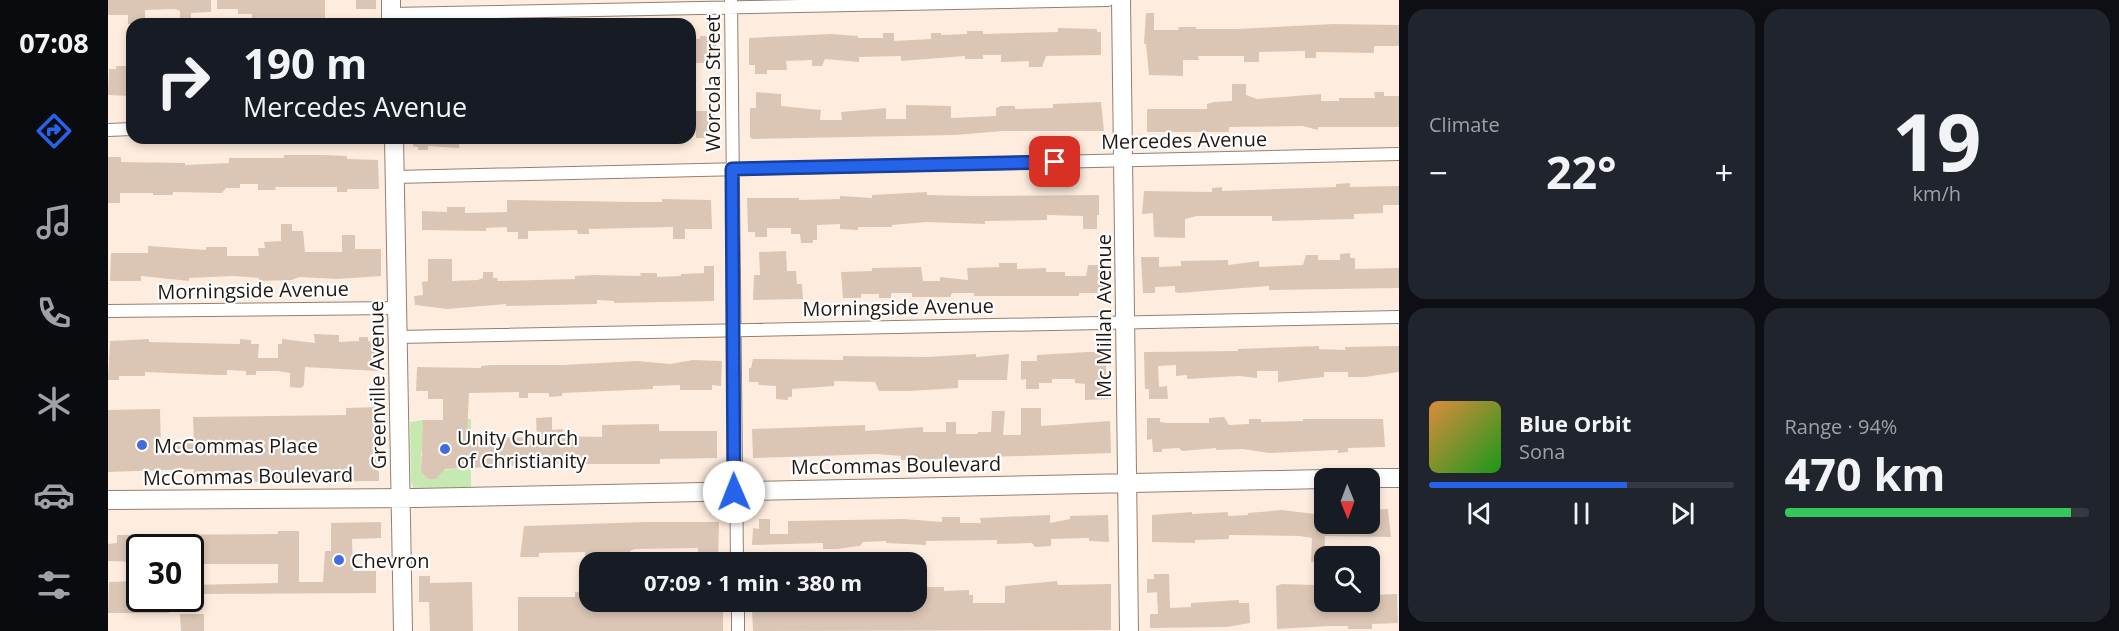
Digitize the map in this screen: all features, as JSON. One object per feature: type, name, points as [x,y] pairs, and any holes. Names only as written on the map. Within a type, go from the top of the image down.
[{"type":"street","points":[[391,13],[731,4],[1108,0]]},
{"type":"street","name":"Mc Millan Avenue","points":[[1121,0],[1129,631]]},
{"type":"street","name":"Worcola Street","points":[[731,4],[734,492],[737,552]]},
{"type":"street","points":[[108,129],[126,129]]},
{"type":"street","name":"Greenville Avenue","points":[[394,144],[403,631]]},
{"type":"street","name":"Mercedes Avenue","points":[[395,177],[1399,154]]},
{"type":"street","name":"Morningside Avenue","points":[[108,311],[397,308]]},
{"type":"street","name":"Morningside Avenue","points":[[398,338],[1399,317]]},
{"type":"street","points":[[1380,478],[1399,478]]},
{"type":"street","name":"McCommas Boulevard","points":[[108,500],[734,492],[1314,479]]},
{"type":"street","points":[[738,612],[738,631]]},
{"type":"green space","points":[[467,419],[471,419],[471,490],[414,489],[411,482],[410,422],[423,420],[425,447],[421,451],[421,472],[428,479],[436,479],[441,470],[467,468]]},
{"type":"building","points":[[108,0],[211,0],[211,12],[191,13],[191,18],[180,18],[180,11],[175,9],[145,10],[145,18],[108,15]]},
{"type":"building","points":[[217,0],[325,0],[325,18],[252,18],[252,14],[238,14],[238,9],[217,9]]},
{"type":"building","points":[[356,0],[376,0],[376,9],[356,9]]},
{"type":"building","points":[[1146,13],[1154,13],[1154,30],[1179,30],[1178,27],[1236,29],[1333,24],[1399,25],[1399,46],[1374,46],[1374,53],[1316,52],[1316,58],[1305,58],[1305,51],[1259,52],[1259,62],[1244,62],[1244,56],[1198,56],[1199,60],[1183,60],[1183,76],[1149,75],[1146,44],[1144,44]]},
{"type":"building","points":[[1058,28],[1097,29],[1097,32],[1101,32],[1101,55],[1046,56],[1042,67],[1029,67],[1029,61],[1001,62],[1001,55],[983,55],[983,59],[965,59],[965,56],[901,61],[901,56],[859,57],[859,62],[825,59],[822,66],[812,66],[812,60],[786,61],[787,70],[767,70],[767,74],[755,74],[755,65],[749,65],[749,38],[831,34],[858,36],[858,38],[883,38],[883,33],[894,33],[894,41],[931,39],[931,33],[941,33],[941,35],[967,34],[967,31],[983,31],[983,34],[1058,32]]},
{"type":"building","points":[[700,36],[717,36],[715,63],[696,63],[696,38],[700,39]]},
{"type":"building","points":[[116,66],[126,66],[126,96],[108,95],[109,69],[116,69]]},
{"type":"building","points":[[1232,84],[1246,84],[1246,95],[1257,99],[1321,94],[1321,101],[1339,101],[1339,98],[1375,98],[1374,92],[1384,92],[1384,96],[1399,96],[1399,127],[1318,127],[1318,130],[1303,126],[1229,127],[1229,132],[1147,132],[1147,109],[1207,109],[1207,104],[1232,101]]},
{"type":"building","points":[[756,92],[781,94],[781,106],[821,110],[820,120],[842,120],[841,112],[886,108],[886,119],[906,119],[906,105],[951,106],[951,118],[996,116],[996,108],[1001,106],[1015,106],[1015,109],[1053,108],[1053,104],[1101,102],[1104,131],[1003,131],[955,135],[752,139],[750,137],[750,108],[756,108]]},
{"type":"building","points":[[696,111],[714,111],[713,138],[696,138]]},
{"type":"building","points":[[413,144],[459,144],[459,148],[428,146],[428,150],[418,150],[418,147]]},
{"type":"building","points":[[284,155],[347,156],[347,159],[378,160],[379,189],[347,189],[347,192],[337,192],[337,187],[275,187],[276,190],[258,190],[258,184],[240,184],[240,188],[226,188],[222,193],[173,192],[173,195],[153,195],[153,193],[120,193],[120,203],[108,203],[108,157],[121,157],[121,162],[185,163],[185,165],[229,163],[229,158],[284,158]]},
{"type":"building","points":[[1350,183],[1350,187],[1399,186],[1399,205],[1383,205],[1383,213],[1354,214],[1354,219],[1272,221],[1272,216],[1197,216],[1185,219],[1185,238],[1154,237],[1153,213],[1142,214],[1144,191],[1212,192],[1212,188],[1222,187],[1222,191],[1336,187],[1336,184]]},
{"type":"building","points":[[927,192],[927,195],[970,196],[1099,195],[1097,229],[1083,229],[1083,216],[1047,215],[1047,220],[985,221],[985,224],[927,222],[892,225],[892,227],[858,227],[858,230],[840,229],[840,224],[817,225],[817,240],[813,240],[813,243],[801,243],[800,234],[791,234],[791,228],[767,228],[767,237],[755,237],[755,232],[748,232],[747,198],[799,198],[799,200],[840,199],[840,196],[872,198],[872,195]]},
{"type":"building","points":[[662,199],[711,200],[712,229],[685,229],[685,239],[673,239],[673,227],[589,229],[589,234],[578,234],[577,230],[528,231],[528,239],[518,239],[518,232],[507,232],[507,227],[486,228],[486,231],[422,230],[422,211],[447,212],[447,207],[465,207],[465,213],[507,212],[507,200],[662,202]]},
{"type":"building","points":[[281,224],[292,224],[292,231],[303,231],[305,252],[342,252],[342,235],[355,235],[355,249],[381,249],[381,276],[338,279],[299,277],[292,280],[259,281],[259,278],[234,276],[189,278],[189,281],[141,276],[141,281],[110,281],[111,253],[148,253],[148,246],[206,250],[206,247],[227,247],[227,256],[259,256],[258,248],[265,248],[264,242],[281,241]]},
{"type":"building","points":[[786,251],[787,271],[796,271],[797,284],[802,284],[803,299],[753,300],[754,275],[760,275],[759,252]]},
{"type":"building","points":[[1350,253],[1350,258],[1355,258],[1355,269],[1399,268],[1399,288],[1269,290],[1269,286],[1179,293],[1175,292],[1175,286],[1155,287],[1155,293],[1143,293],[1141,257],[1159,257],[1159,267],[1181,266],[1181,261],[1228,260],[1228,265],[1259,261],[1259,267],[1303,265],[1306,255],[1318,255],[1318,260],[1340,260],[1340,254]]},
{"type":"building","points":[[428,259],[452,259],[452,281],[478,280],[483,278],[483,272],[493,272],[493,278],[498,278],[497,281],[575,279],[575,276],[593,275],[641,276],[640,273],[657,273],[657,277],[681,276],[681,274],[704,273],[704,266],[714,266],[714,301],[614,303],[614,301],[597,300],[597,304],[506,306],[506,304],[447,309],[415,305],[414,296],[423,295],[422,282],[428,281]]},
{"type":"building","points":[[999,263],[1017,263],[1017,269],[1046,268],[1046,272],[1065,272],[1065,276],[1086,276],[1088,265],[1104,265],[1103,277],[1108,277],[1108,286],[1105,286],[1105,293],[1079,293],[1079,296],[974,296],[974,293],[952,293],[950,297],[912,297],[912,293],[891,293],[891,298],[879,298],[879,294],[861,294],[861,298],[843,298],[841,272],[872,271],[872,268],[921,267],[923,281],[940,281],[940,277],[968,280],[967,268],[999,267]]},
{"type":"building","points":[[314,334],[339,335],[339,342],[359,341],[359,337],[368,337],[368,341],[377,341],[378,371],[305,367],[304,385],[301,388],[290,387],[290,373],[277,371],[256,371],[256,375],[246,375],[246,371],[227,370],[227,375],[145,372],[145,376],[119,376],[119,380],[108,380],[110,341],[149,339],[149,342],[240,344],[240,339],[251,340],[251,344],[259,344],[258,358],[278,358],[278,344],[282,344],[282,339],[315,343]]},
{"type":"building","points":[[1319,346],[1319,349],[1345,350],[1345,347],[1399,346],[1399,372],[1348,377],[1348,372],[1324,372],[1324,377],[1278,382],[1278,371],[1257,371],[1257,378],[1239,376],[1187,379],[1187,375],[1176,376],[1176,365],[1158,366],[1159,387],[1167,386],[1168,399],[1149,399],[1149,389],[1145,389],[1144,352],[1238,351],[1238,349]]},
{"type":"building","points":[[1106,352],[1106,388],[1111,388],[1111,399],[1085,400],[1085,384],[1075,383],[1075,379],[1052,379],[1052,383],[1039,383],[1039,389],[1026,389],[1026,379],[1021,380],[1021,361],[1037,361],[1037,355]]},
{"type":"building","points":[[976,354],[976,357],[1009,354],[1007,380],[958,380],[958,388],[909,391],[879,391],[875,382],[834,381],[834,386],[792,389],[792,397],[788,397],[788,400],[776,399],[776,386],[749,382],[749,368],[751,368],[753,359],[843,360],[843,356],[928,357]]},
{"type":"building","points":[[693,360],[722,361],[721,386],[712,385],[712,390],[680,390],[680,385],[653,386],[653,389],[562,393],[562,396],[549,397],[549,393],[528,393],[528,398],[519,398],[519,392],[469,393],[467,436],[537,438],[536,418],[552,417],[552,430],[563,429],[564,436],[602,437],[602,425],[659,424],[659,431],[717,431],[717,458],[660,459],[660,464],[564,464],[445,469],[436,479],[428,479],[421,472],[423,420],[443,420],[443,399],[428,399],[428,391],[416,391],[417,367],[481,368],[481,366],[491,365],[563,365],[637,361],[670,364]]},
{"type":"building","points":[[378,407],[379,481],[194,482],[194,469],[108,472],[108,410],[160,409],[161,446],[194,443],[193,417],[346,415],[346,408]]},
{"type":"building","points":[[1021,408],[1041,408],[1041,426],[1110,421],[1111,453],[901,460],[901,456],[877,454],[753,458],[752,429],[865,425],[865,431],[923,427],[923,432],[946,432],[946,422],[956,422],[956,434],[978,434],[978,432],[991,432],[992,411],[1005,411],[1003,435],[1021,435]]},
{"type":"building","points":[[1224,417],[1229,425],[1249,424],[1249,419],[1261,419],[1261,422],[1303,421],[1303,419],[1383,419],[1385,447],[1348,448],[1348,452],[1338,453],[1338,450],[1269,453],[1243,449],[1216,450],[1216,448],[1182,451],[1179,448],[1162,449],[1162,452],[1153,452],[1152,439],[1147,440],[1147,418],[1160,418],[1160,422],[1167,423],[1209,423],[1209,418]]},
{"type":"building","points":[[1380,509],[1388,509],[1391,537],[1325,536],[1325,546],[1314,546],[1314,562],[1311,562],[1312,538],[1300,536],[1229,535],[1229,539],[1195,540],[1195,543],[1152,542],[1152,515],[1228,512],[1228,516],[1248,515],[1248,513],[1282,510],[1314,514],[1314,534],[1380,534]]},
{"type":"building","points":[[1050,515],[1050,523],[1070,519],[1070,516],[1108,515],[1109,542],[1089,541],[1089,538],[1051,539],[1051,546],[1035,547],[1032,543],[997,544],[997,540],[926,541],[926,545],[886,543],[886,541],[863,542],[860,546],[837,549],[823,549],[823,543],[752,545],[753,528],[759,529],[759,519],[770,519],[770,534],[788,534],[788,521],[904,519],[942,522],[942,517],[960,517],[960,523],[981,523],[980,518]]},
{"type":"building","points":[[381,522],[381,538],[352,539],[353,571],[376,571],[376,593],[204,594],[204,585],[278,583],[278,564],[204,564],[204,534],[278,534],[278,531],[299,531],[299,582],[323,582],[325,551],[331,551],[331,523]]},
{"type":"building","points":[[719,522],[718,552],[698,552],[698,548],[634,549],[630,552],[539,553],[539,557],[520,557],[524,526]]},
{"type":"building","points":[[117,535],[126,535],[126,562],[108,561],[108,544],[117,543]]},
{"type":"building","points":[[1154,574],[1169,574],[1170,608],[1191,607],[1191,603],[1239,600],[1239,603],[1249,603],[1250,623],[1227,627],[1150,628],[1150,614],[1158,614],[1157,592],[1147,593],[1147,579],[1154,579]]},
{"type":"building","points":[[419,576],[430,576],[430,583],[472,582],[473,631],[430,631],[429,602],[419,602]]},
{"type":"building","points":[[126,581],[126,612],[169,613],[108,613],[109,582]]},
{"type":"building","points":[[1057,581],[1058,585],[1111,584],[1111,630],[753,631],[752,612],[927,612],[927,587],[944,587],[944,591],[969,590],[969,595],[973,595],[973,603],[1005,603],[1005,586]]},
{"type":"building","points":[[1282,584],[1314,585],[1314,612],[1380,612],[1380,595],[1397,594],[1398,623],[1372,624],[1372,629],[1330,626],[1277,629],[1276,586]]},
{"type":"building","points":[[575,592],[579,592],[579,612],[723,612],[723,631],[518,631],[518,597],[575,597]]},
{"type":"building","points":[[180,614],[204,614],[204,631],[181,631]]},
{"type":"place","name":"McCommas Place","points":[[142,445]]},
{"type":"place","name":"Unity Church of Christianity","points":[[445,449]]},
{"type":"place","name":"Chevron","points":[[339,560]]},
{"type":"route","points":[[734,492],[732,169],[1055,162]]}]
